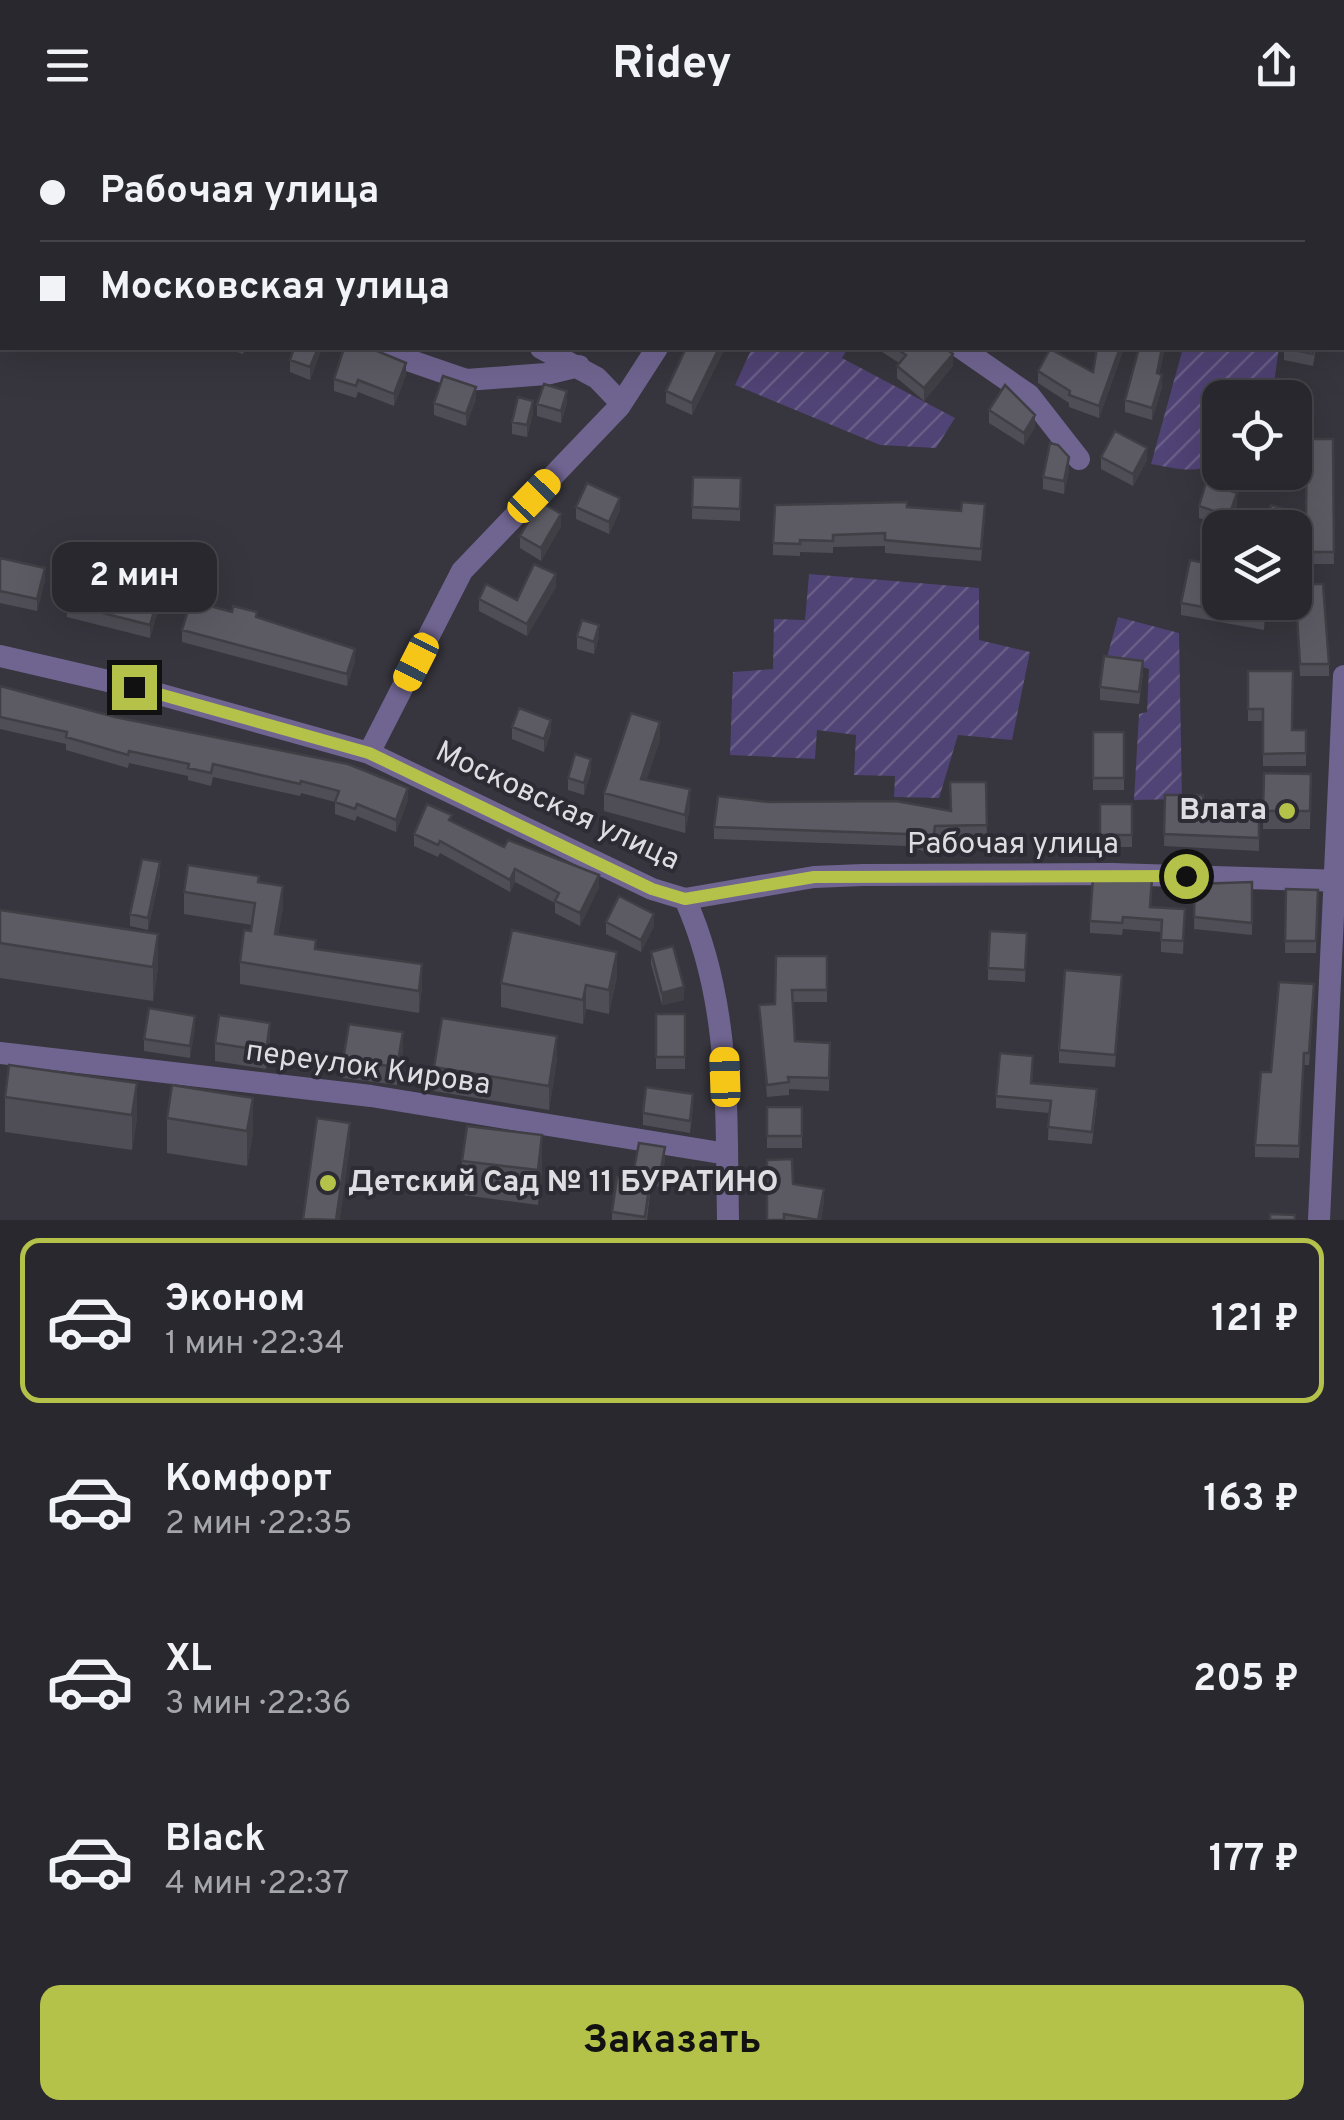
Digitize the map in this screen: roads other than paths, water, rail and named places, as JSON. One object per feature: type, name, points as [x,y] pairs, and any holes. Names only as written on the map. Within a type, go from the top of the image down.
[{"type":"street","points":[[380,350],[466,380],[579,366]]},
{"type":"street","points":[[545,350],[579,366],[622,402]]},
{"type":"street","points":[[369,753],[462,572],[622,402],[656,350]]},
{"type":"street","points":[[964,350],[1029,395],[1079,459]]},
{"type":"street","name":"Московская улица","points":[[0,656],[134,687],[369,753],[652,889],[685,899]]},
{"type":"street","points":[[1319,1220],[1340,881],[1344,676]]},
{"type":"street","name":"Рабочая улица","points":[[685,899],[814,877],[863,875],[1112,874],[1340,881]]},
{"type":"street","points":[[685,899],[706,950],[724,1045],[728,1220]]},
{"type":"street","name":"переулок Кирова","points":[[0,1053],[371,1096],[727,1154]]},
{"type":"place","name":"Влата","points":[[1287,811]]},
{"type":"place","name":"Детский Сад № 11 БУРАТИНО","points":[[328,1183]]}]
